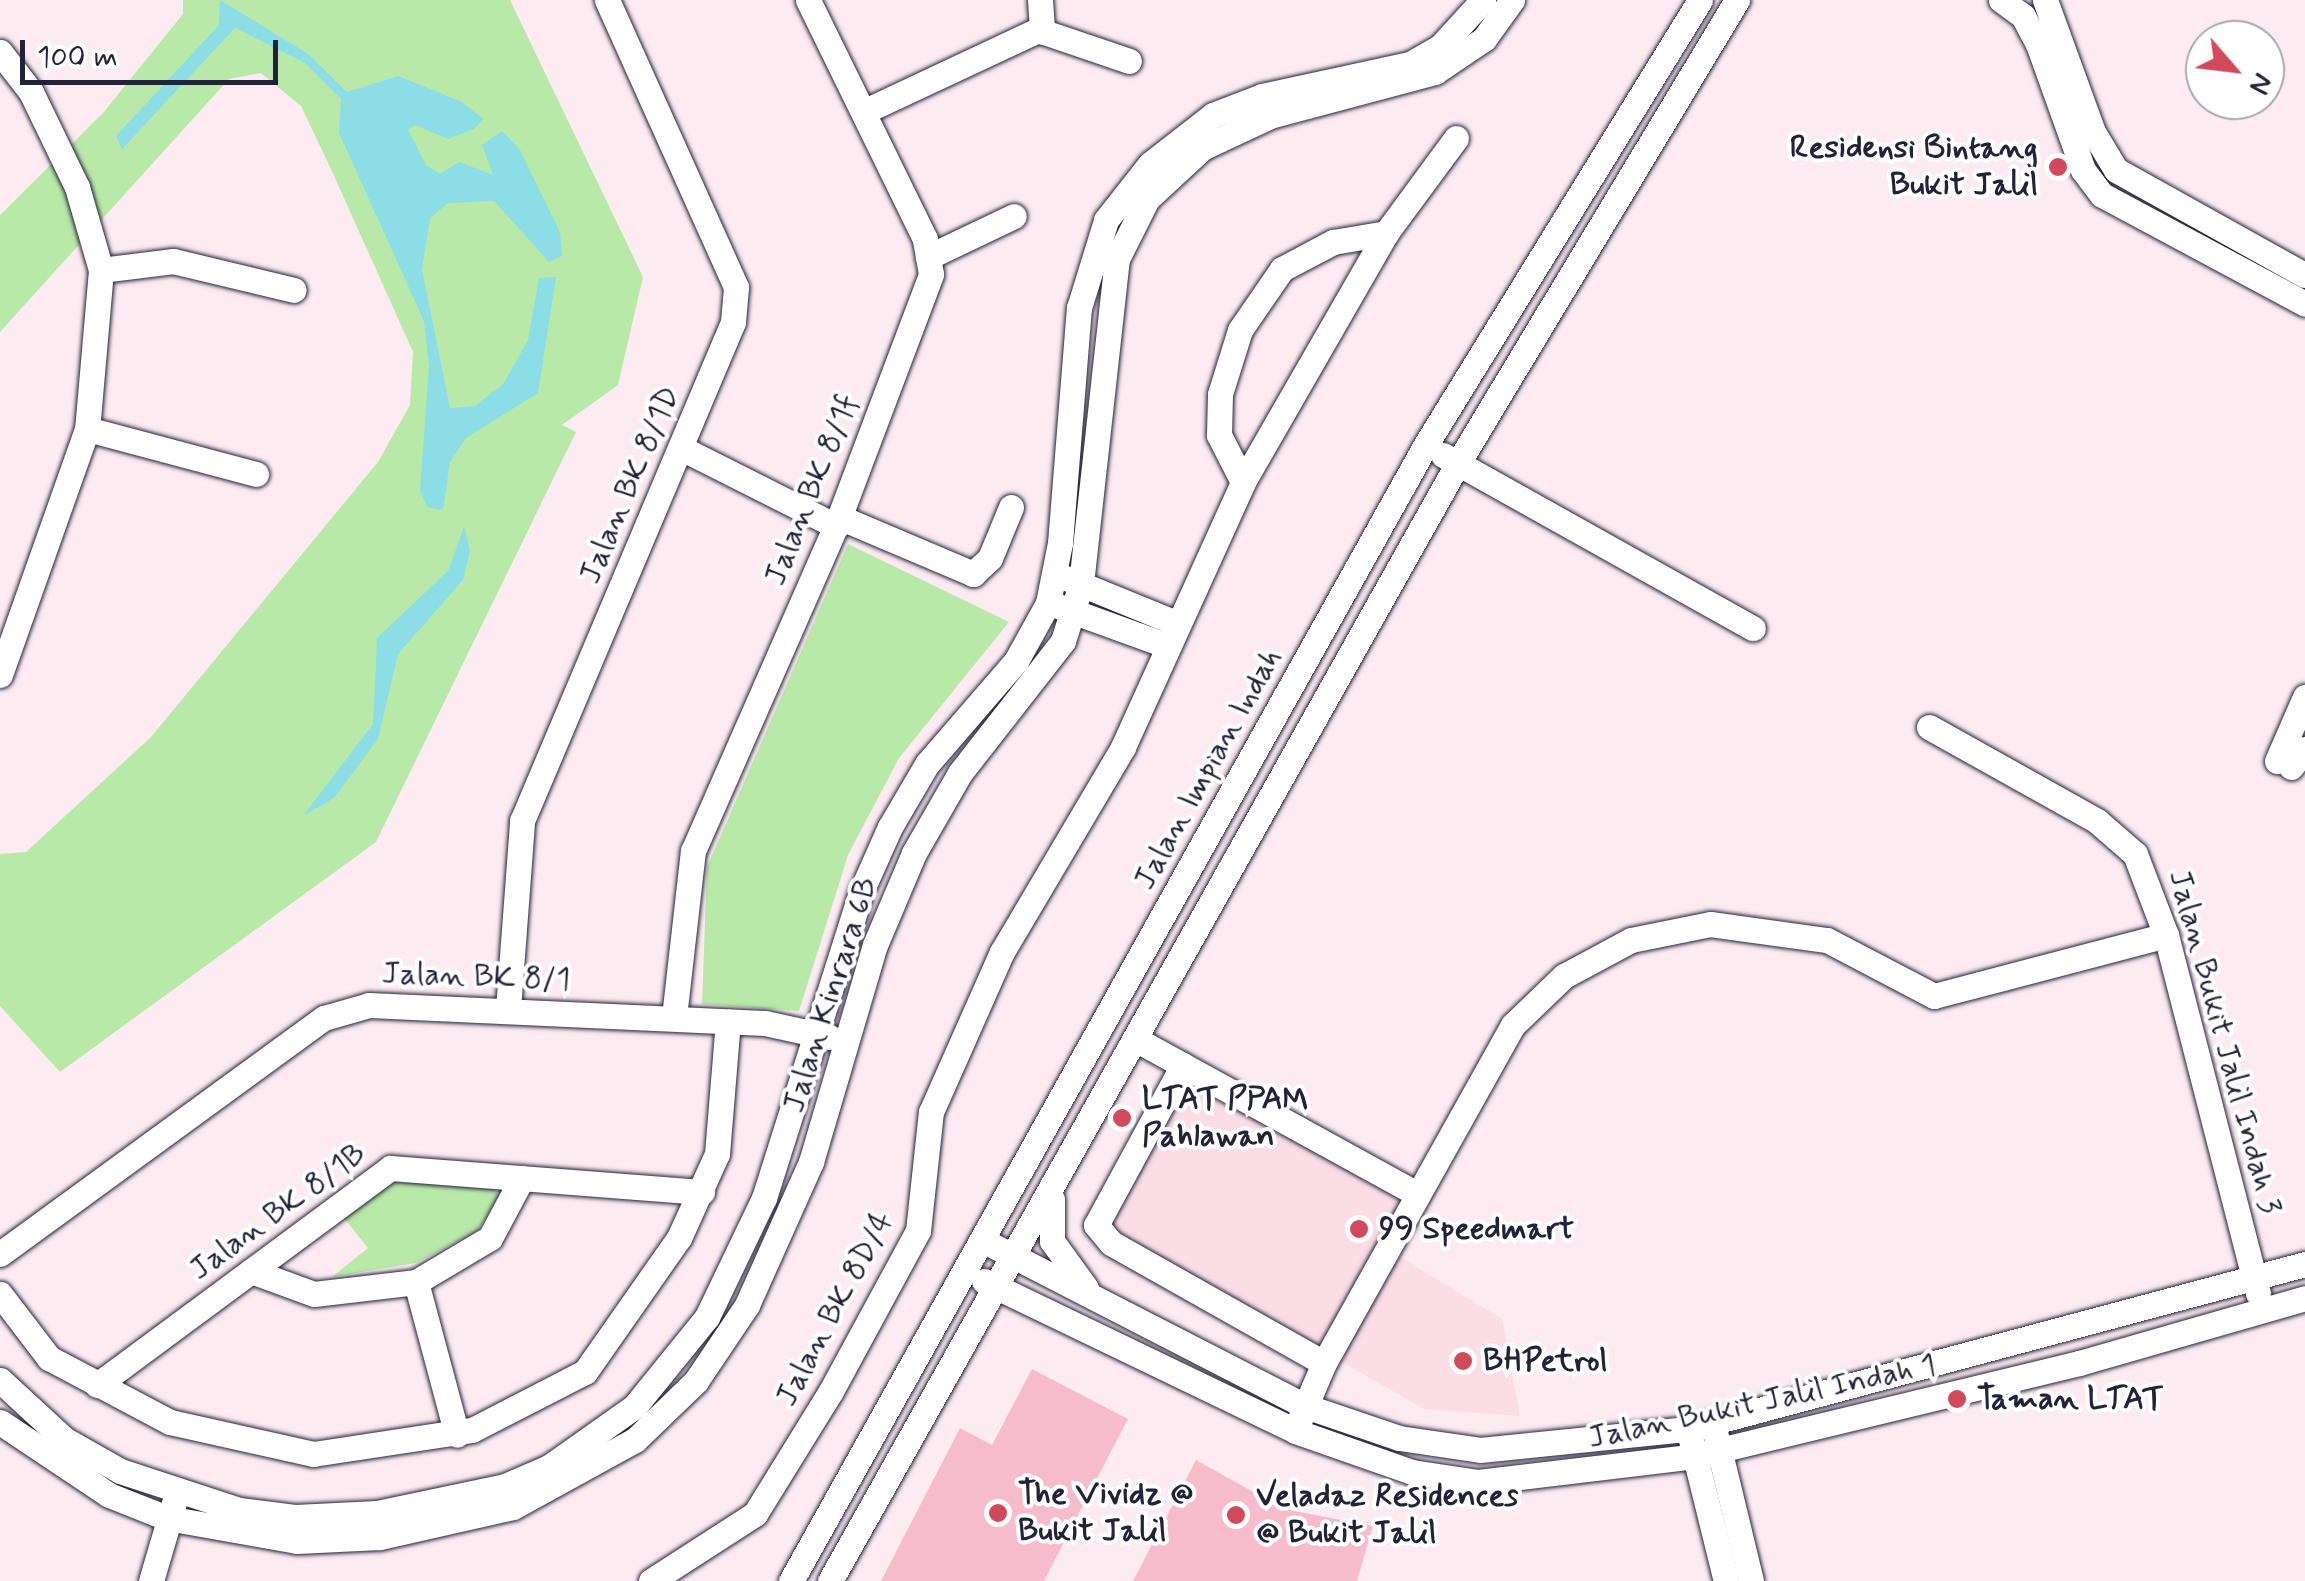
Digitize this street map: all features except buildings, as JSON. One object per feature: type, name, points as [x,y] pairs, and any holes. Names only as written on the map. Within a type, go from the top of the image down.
[{"type":"street","name":"Jalan BK 8/1D","points":[[508,1009],[522,821],[734,322],[736,287],[607,0]]},
{"type":"street","points":[[808,0],[928,257],[1014,216]]},
{"type":"street","points":[[1040,0],[1042,32]]},
{"type":"street","name":"Jalan Kinrara 6B","points":[[0,1380],[64,1439],[178,1494],[261,1514],[335,1517],[460,1499],[550,1468],[636,1406],[707,1316],[764,1198],[816,1034],[890,828],[927,764],[1016,661],[1048,603],[1056,575],[1079,308],[1089,260],[1124,192],[1178,137],[1213,116],[1262,96],[1410,64],[1440,47],[1483,0]]},
{"type":"street","name":"Jalan Kinrara 6B","points":[[0,1422],[109,1495],[167,1518],[297,1541],[428,1529],[548,1492],[635,1440],[696,1381],[747,1306],[811,1162],[846,1041],[914,853],[960,773],[1063,641],[1081,584],[1116,259],[1148,199],[1202,148],[1270,116],[1435,72],[1484,39],[1512,0]]},
{"type":"street","name":"Jalan Impian Indah","points":[[791,1581],[1425,446],[1700,0]]},
{"type":"street","points":[[830,1581],[999,1289],[1458,463],[1737,0]]},
{"type":"street","points":[[2001,0],[2024,16],[2038,44],[2083,170],[2102,195],[2305,304]]},
{"type":"street","points":[[2045,0],[2093,132],[2116,170],[2305,276]]},
{"type":"street","points":[[862,112],[1042,32],[1129,61]]},
{"type":"street","points":[[0,52],[31,92],[77,188],[101,270],[87,429],[0,674]]},
{"type":"street","name":"Jalan BK 8D/4","points":[[651,1581],[755,1514],[831,1391],[918,1231],[931,1112],[1002,952],[1123,746],[1243,482],[1386,233],[1456,138]]},
{"type":"street","points":[[1243,482],[1219,435],[1220,394],[1240,330],[1282,269],[1332,242],[1386,233]]},
{"type":"street","name":"Jalan BK 8/1f","points":[[674,1017],[694,851],[838,522],[931,274],[928,257]]},
{"type":"street","points":[[101,270],[173,260],[294,290]]},
{"type":"street","points":[[87,429],[256,474]]},
{"type":"street","points":[[1425,446],[1753,628]]},
{"type":"street","points":[[682,448],[838,522],[973,574],[990,558],[1012,506]]},
{"type":"street","points":[[1056,575],[1081,584],[1171,634]]},
{"type":"street","points":[[1048,603],[1171,634]]},
{"type":"street","points":[[2291,759],[2305,696]]},
{"type":"street","name":"Jalan Bukit Jalil Indah 3","points":[[1929,727],[2117,836],[2150,882],[2262,1310]]},
{"type":"street","points":[[1296,1431],[1324,1362],[1416,1194],[1540,992],[1632,940],[1710,924],[1775,928],[1827,940],[1934,996],[2166,935]]},
{"type":"street","name":"Jalan BK 8/1","points":[[0,1254],[324,1018],[369,1005],[728,1021],[846,1041]]},
{"type":"street","points":[[0,1294],[49,1358],[170,1422],[313,1454],[457,1435],[598,1360],[702,1192],[717,1154],[728,1021]]},
{"type":"street","points":[[1137,1040],[1416,1194]]},
{"type":"street","points":[[1182,1065],[1096,1226],[1110,1244],[1324,1362]]},
{"type":"street","name":"Jalan BK 8/1B","points":[[96,1386],[390,1168],[702,1192]]},
{"type":"street","points":[[251,1271],[314,1294],[416,1282],[490,1238],[522,1178]]},
{"type":"street","points":[[1052,1194],[1059,1257],[1100,1303]]},
{"type":"street","name":"Jalan Bukit Jalil Indah 1","points":[[982,1240],[1305,1406],[1399,1438],[1480,1450],[1701,1426],[2071,1330],[2305,1264]]},
{"type":"street","name":"Jalan Bukit Jalil Indah 1","points":[[965,1271],[1296,1431],[1412,1472],[1478,1482],[1707,1453],[2079,1363],[2305,1298]]},
{"type":"street","points":[[416,1282],[457,1435]]},
{"type":"street","points":[[2071,1330],[2079,1363]]},
{"type":"street","points":[[1701,1426],[1726,1581]]},
{"type":"street","points":[[1707,1453],[1751,1581]]},
{"type":"street","points":[[151,1581],[167,1518],[178,1494]]},
{"type":"shaded area","points":[[1184,1073],[1408,1197],[1382,1246],[1502,1319],[1520,1416],[1424,1409],[1104,1225]]},
{"type":"green space","points":[[183,0],[510,0],[643,277],[618,385],[562,425],[576,432],[376,842],[60,1072],[0,1006],[0,854],[26,852],[151,737],[378,462],[410,405],[413,352],[331,169],[301,106],[261,73],[229,79],[0,332],[0,215],[103,113],[183,14]]},
{"type":"green space","points":[[848,544],[1009,622],[899,758],[848,855],[799,1011],[702,1004],[707,867]]},
{"type":"green space","points":[[395,1176],[491,1185],[499,1197],[477,1231],[416,1263],[332,1277],[368,1248],[344,1218]]},
{"type":"water","points":[[220,0],[308,54],[347,92],[398,76],[460,101],[484,119],[474,129],[448,139],[415,125],[408,130],[426,165],[440,174],[459,162],[493,175],[482,145],[502,131],[520,150],[560,232],[562,256],[549,262],[494,201],[448,203],[430,218],[422,270],[450,408],[475,406],[504,383],[528,340],[539,278],[556,277],[538,393],[466,438],[450,462],[443,510],[427,507],[420,491],[429,366],[424,321],[339,133],[341,99],[305,63],[235,28],[122,149],[116,136],[219,25]]},
{"type":"water","points":[[464,527],[470,550],[463,580],[398,654],[378,739],[334,798],[303,816],[373,724],[377,638],[448,571]]},
{"type":"place","name":"Residensi Bintang Bukit Jalil","points":[[2058,167]]},
{"type":"place","name":"LTAT PPAM Pahlawan","points":[[1122,1118]]},
{"type":"place","name":"99 Speedmart","points":[[1359,1229]]},
{"type":"place","name":"BHPetrol","points":[[1463,1361]]},
{"type":"place","name":"Taman LTAT","points":[[1957,1399]]},
{"type":"place","name":"The Vividz @ Bukit Jalil","points":[[998,1513]]},
{"type":"place","name":"Veladaz Residences @ Bukit Jalil","points":[[1236,1515]]}]
